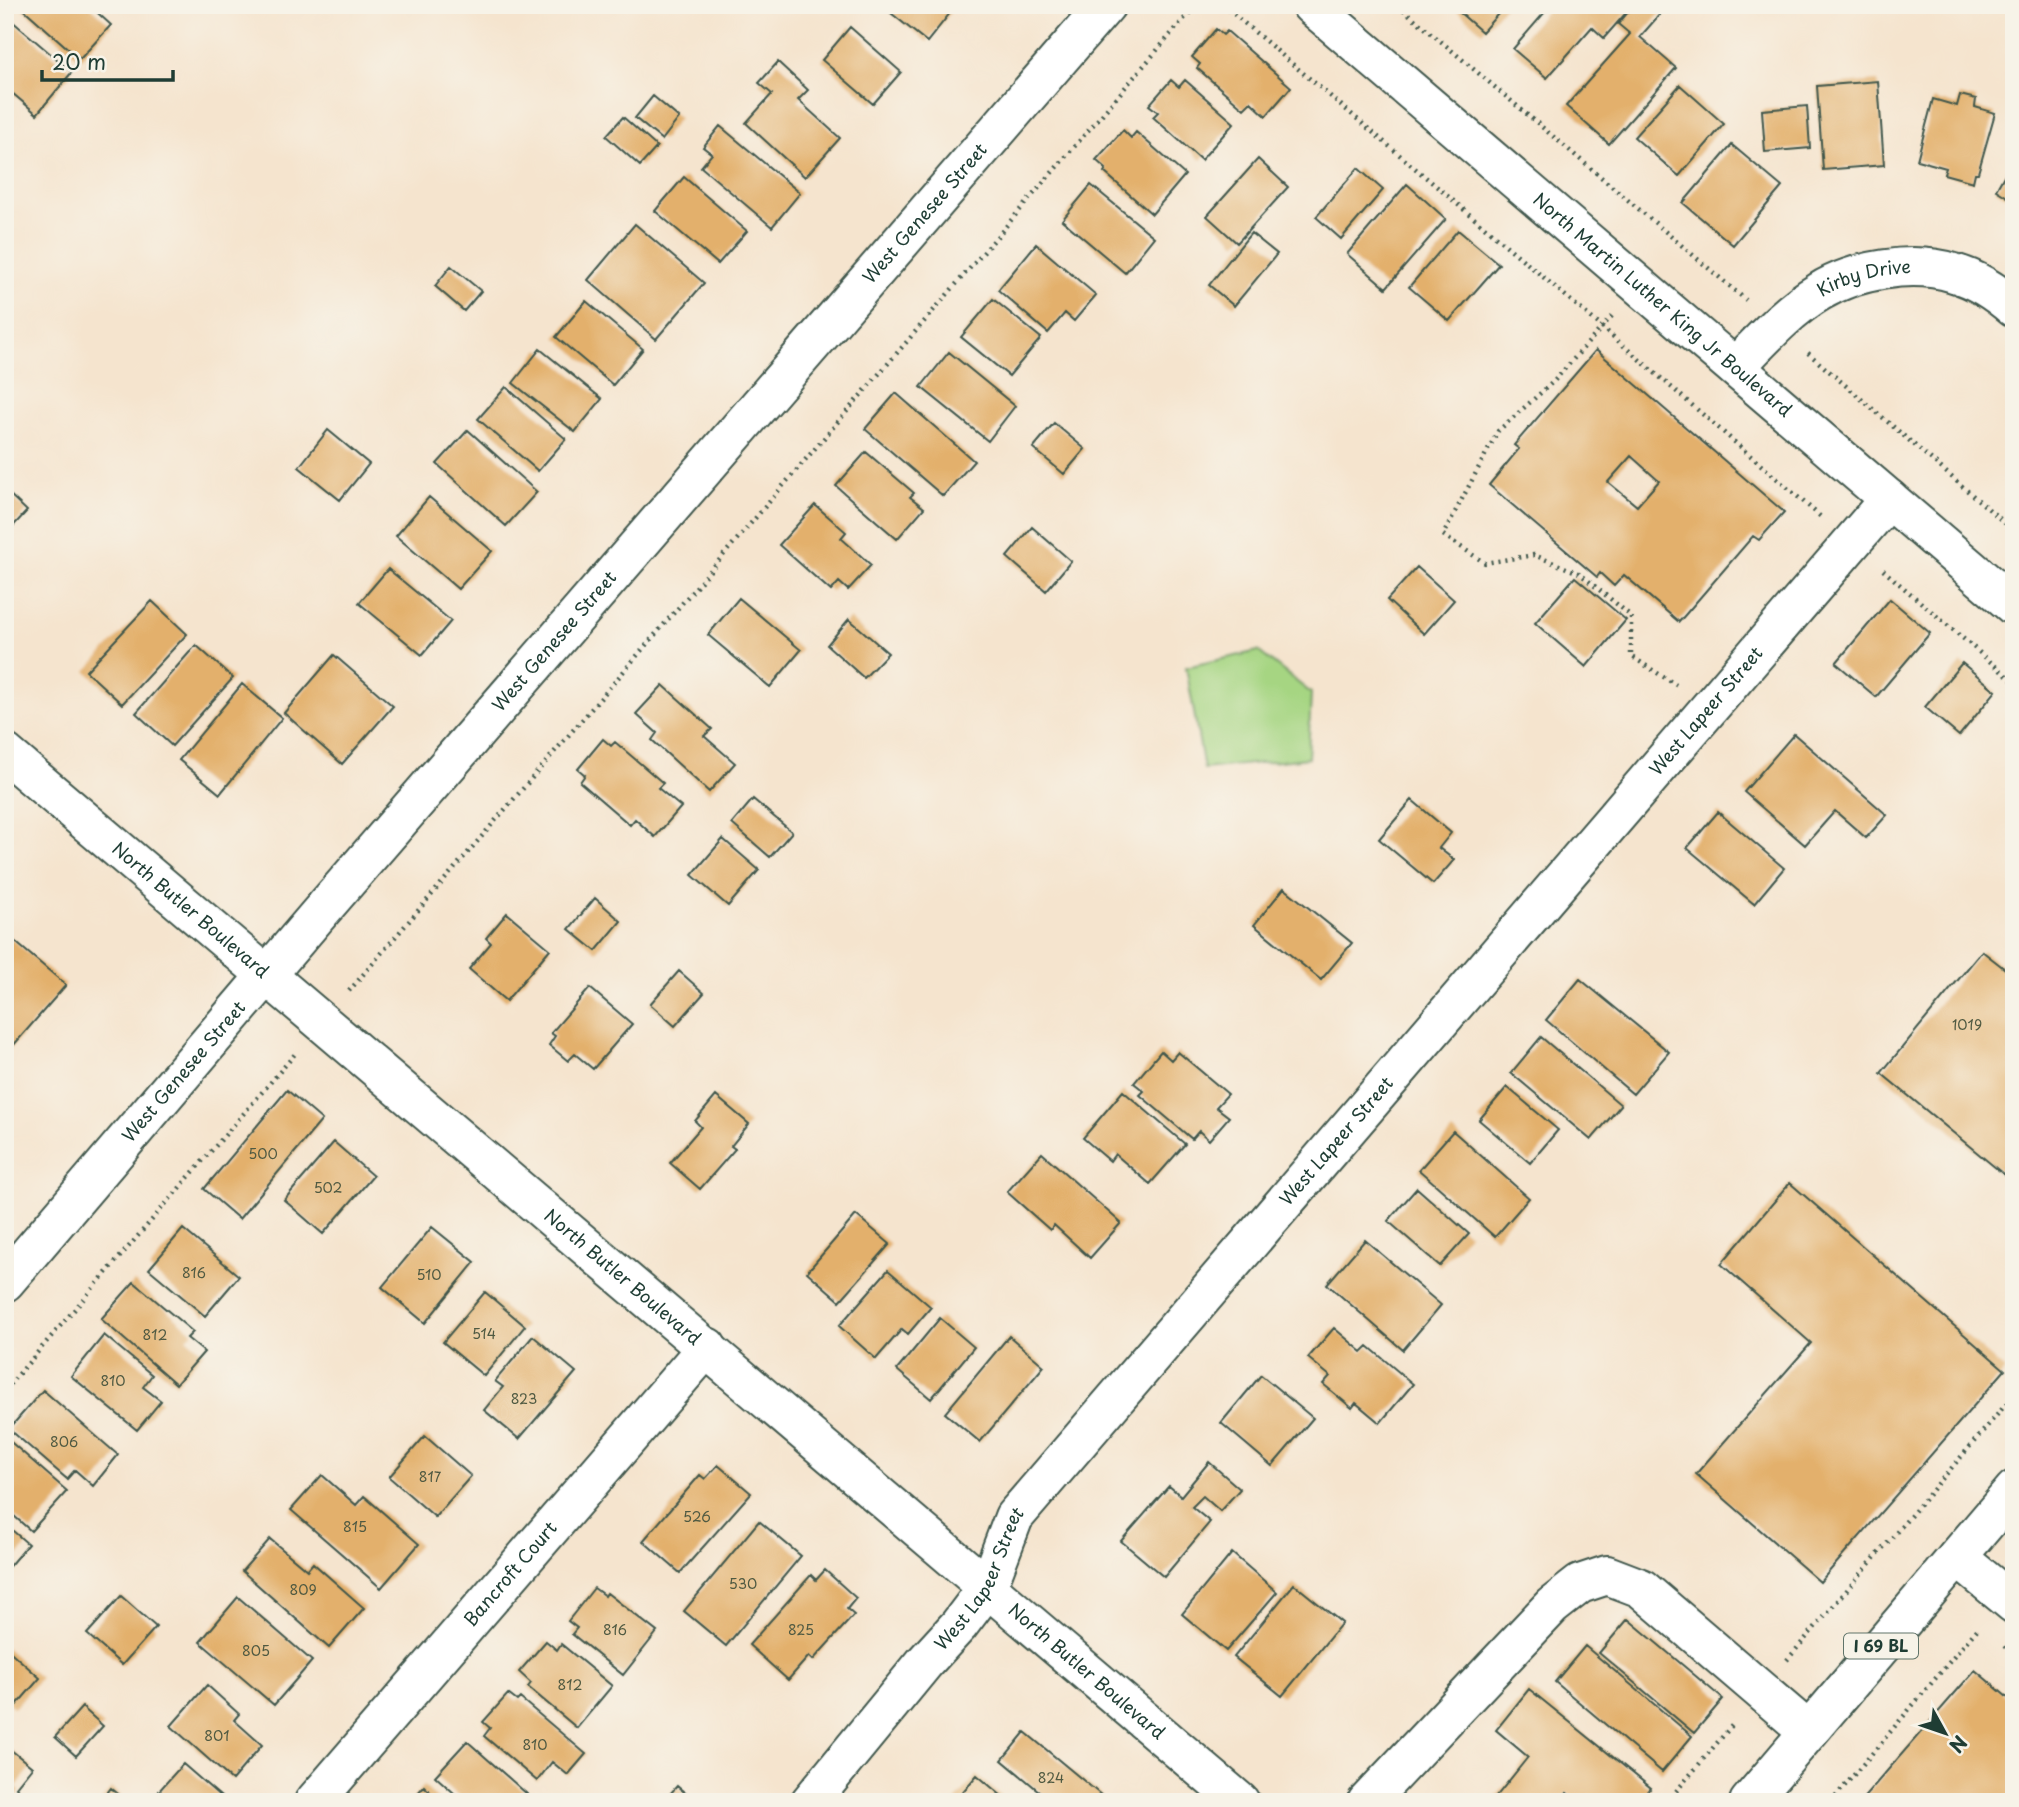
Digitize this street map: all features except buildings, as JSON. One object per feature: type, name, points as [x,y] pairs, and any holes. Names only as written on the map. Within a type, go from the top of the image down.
[{"type":"street","name":"West Genesee Street","points":[[5,1282],[267,974],[1106,5]]},
{"type":"street","name":"North Martin Luther King Jr Boulevard","points":[[1311,5],[2014,606]]},
{"type":"street","name":"Kirby Drive","points":[[1735,367],[1776,326],[1819,291],[1860,274],[1904,267],[1953,273],[1999,295],[2014,308]]},
{"type":"street","name":"West Lapeer Street","points":[[810,1802],[987,1588],[1014,1517],[1889,499]]},
{"type":"street","name":"North Butler Boulevard","points":[[5,753],[1240,1802]]},
{"type":"street","name":"Bancroft Court","points":[[314,1802],[707,1347]]},
{"type":"street","name":"I 69 BL","points":[[1749,1802],[2014,1490]]},
{"type":"street","points":[[1957,1557],[2009,1600]]},
{"type":"street","points":[[1367,1802],[1552,1605],[1580,1584],[1607,1574],[1641,1588],[1808,1731]]},
{"type":"path","points":[[5,1390],[1196,5]]},
{"type":"path","points":[[1223,5],[2014,682]]},
{"type":"path","points":[[1398,5],[2014,531]]},
{"type":"path","points":[[1639,287],[1554,381],[1497,431],[1443,535],[1485,563],[1534,555],[1579,573],[1632,615],[1631,656],[1670,680],[1708,711]]},
{"type":"path","points":[[1667,1802],[2014,1395]]},
{"type":"path","points":[[1831,1802],[2009,1600]]},
{"type":"green space","points":[[1258,651],[1311,693],[1308,758],[1204,769],[1186,667]]}]
